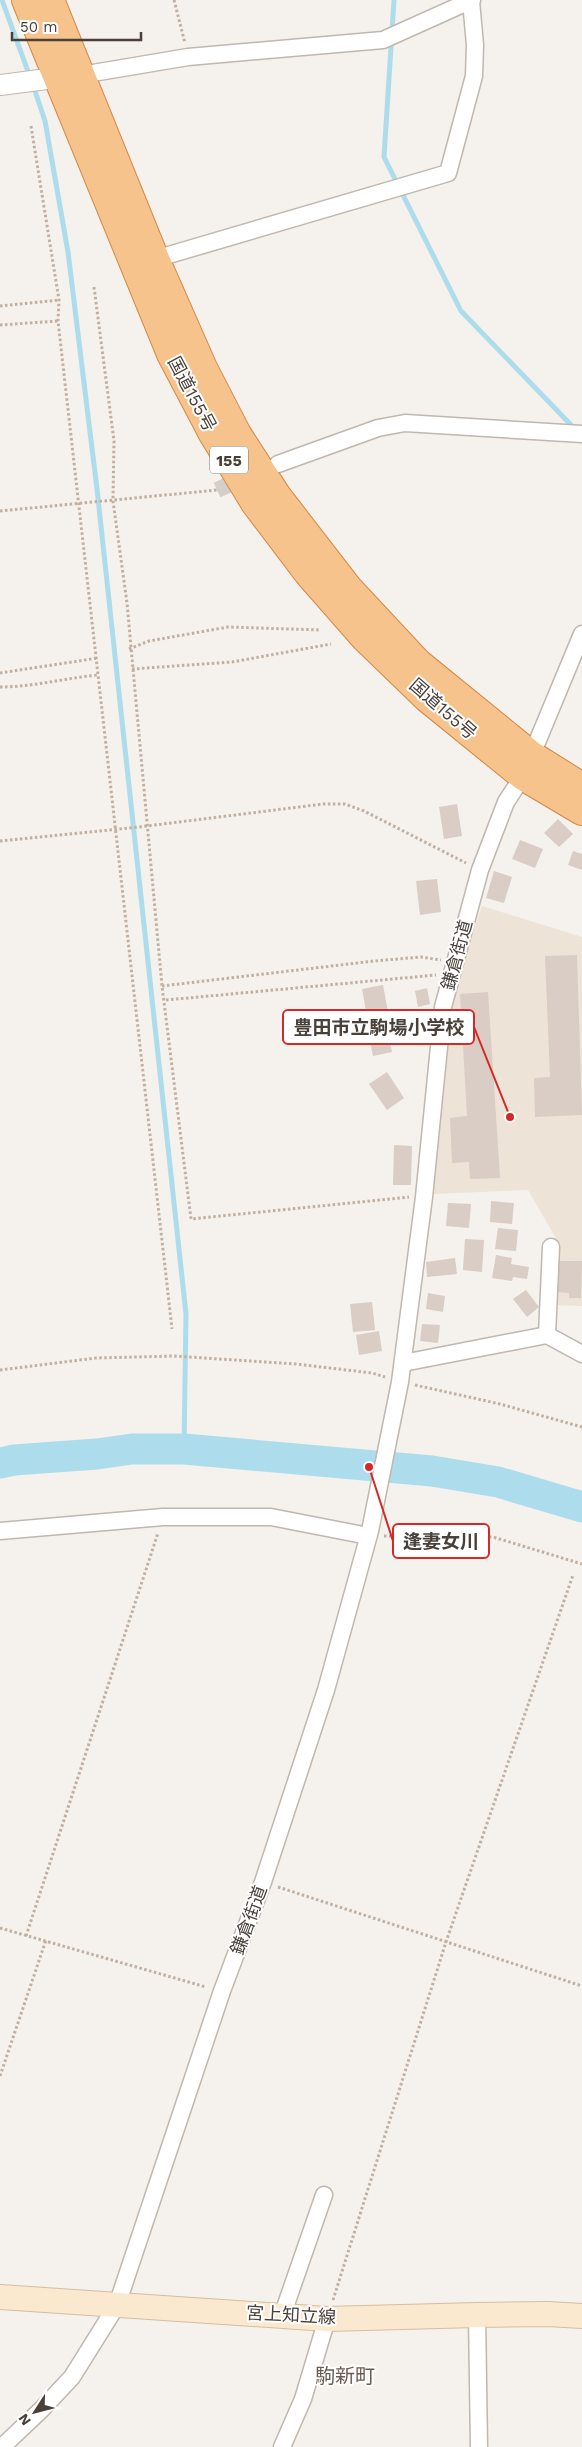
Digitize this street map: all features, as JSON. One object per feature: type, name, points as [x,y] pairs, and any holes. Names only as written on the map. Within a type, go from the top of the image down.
[{"type":"highway","name":"国道155号","points":[[26,0],[69,76],[155,259],[203,368],[237,434],[277,496],[348,588],[418,663],[527,765],[582,811]]},
{"type":"highway","name":"国道155号","points":[[50,0],[69,76],[170,354],[213,434],[254,503],[308,573],[365,638],[427,698],[527,765],[582,787]]},
{"type":"main road","name":"宮上知立線","points":[[0,2296],[327,2319],[477,2314],[582,2316]]},
{"type":"street","points":[[0,85],[188,57],[384,40],[472,0],[475,45],[474,76],[448,173],[155,259]]},
{"type":"street","points":[[278,464],[378,428],[404,424],[582,434]]},
{"type":"street","name":"鎌倉街道","points":[[2,2447],[72,2377],[118,2305],[222,1992],[263,1882],[326,1690],[369,1533],[400,1384],[424,1197],[443,1007],[480,870],[506,802],[527,765],[582,634]]},
{"type":"street","points":[[547,1335],[551,1247]]},
{"type":"street","points":[[403,1363],[547,1335],[582,1354]]},
{"type":"street","points":[[0,1531],[163,1517],[271,1517],[369,1533]]},
{"type":"street","points":[[282,2316],[324,2195]]},
{"type":"street","points":[[477,2314],[480,2447]]},
{"type":"street","points":[[282,2447],[303,2399],[327,2319]]},
{"type":"path","points":[[174,0],[188,57]]},
{"type":"path","points":[[31,126],[59,300],[58,321],[98,658],[98,675],[172,1329]]},
{"type":"path","points":[[94,287],[114,441],[113,501],[127,603],[129,649],[162,986],[166,1000],[191,1219],[405,1197],[424,1197]]},
{"type":"path","points":[[0,306],[59,300]]},
{"type":"path","points":[[0,325],[58,321]]},
{"type":"path","points":[[0,511],[217,490]]},
{"type":"path","points":[[129,649],[149,641],[228,627],[321,630]]},
{"type":"path","points":[[132,669],[232,662],[331,644]]},
{"type":"path","points":[[0,673],[98,658]]},
{"type":"path","points":[[0,687],[24,687],[57,679],[98,675]]},
{"type":"path","points":[[0,841],[116,830],[323,804],[345,804],[364,811],[480,870]]},
{"type":"path","points":[[162,986],[421,957],[454,970]]},
{"type":"path","points":[[166,1000],[432,974],[454,970]]},
{"type":"path","points":[[0,1370],[96,1358],[174,1356],[296,1364],[363,1372],[400,1384],[500,1404],[582,1428]]},
{"type":"path","points":[[26,1936],[163,1517]]},
{"type":"path","points":[[369,1533],[493,1537],[582,1564]]},
{"type":"path","points":[[327,2319],[446,1942],[573,1574]]},
{"type":"path","points":[[263,1882],[582,1986]]},
{"type":"path","points":[[0,1928],[222,1992]]},
{"type":"path","points":[[0,2076],[46,1940]]},
{"type":"shaded area","points":[[482,906],[582,937],[582,1306],[555,1305],[557,1240],[528,1190],[432,1194],[453,992]]},
{"type":"building","points":[[457,804],[462,836],[444,839],[439,807]]},
{"type":"building","points":[[558,819],[573,834],[559,847],[544,833]]},
{"type":"building","points":[[520,840],[543,849],[535,868],[512,859]]},
{"type":"building","points":[[573,851],[582,854],[582,870],[568,865]]},
{"type":"building","points":[[494,871],[512,877],[504,903],[486,898]]},
{"type":"building","points":[[437,879],[441,912],[420,915],[416,881]]},
{"type":"building","points":[[577,955],[582,1115],[535,1117],[534,1078],[550,1077],[545,956]]},
{"type":"building","points":[[383,985],[388,1012],[367,1016],[362,989]]},
{"type":"building","points":[[427,988],[430,1004],[418,1007],[415,991]]},
{"type":"building","points":[[488,992],[500,1178],[470,1179],[469,1162],[452,1163],[450,1118],[467,1116],[460,994]]},
{"type":"building","points":[[385,1017],[392,1052],[373,1056],[366,1021]]},
{"type":"building","points":[[387,1072],[404,1098],[387,1110],[369,1084]]},
{"type":"building","points":[[394,1145],[412,1146],[411,1185],[393,1185]]},
{"type":"building","points":[[491,1201],[514,1203],[512,1224],[490,1222]]},
{"type":"building","points":[[448,1203],[471,1204],[469,1228],[446,1226]]},
{"type":"building","points":[[498,1228],[518,1230],[516,1251],[495,1249]]},
{"type":"building","points":[[465,1239],[484,1240],[482,1272],[463,1270]]},
{"type":"building","points":[[496,1255],[512,1258],[511,1264],[529,1267],[527,1279],[513,1277],[512,1281],[492,1278]]},
{"type":"building","points":[[455,1258],[457,1274],[427,1277],[426,1262]]},
{"type":"building","points":[[558,1261],[582,1261],[581,1298],[569,1298],[569,1293],[558,1292]]},
{"type":"building","points":[[526,1290],[539,1307],[527,1317],[513,1299]]},
{"type":"building","points":[[428,1293],[445,1296],[443,1312],[426,1309]]},
{"type":"building","points":[[372,1302],[375,1330],[353,1332],[350,1304]]},
{"type":"building","points":[[422,1324],[440,1325],[438,1343],[420,1341]]},
{"type":"building","points":[[379,1331],[382,1351],[359,1355],[356,1335]]},
{"type":"waterway","points":[[2,0],[30,77]]},
{"type":"waterway","points":[[394,0],[384,157],[461,311],[574,428]]},
{"type":"waterway","points":[[33,85],[45,121],[68,252],[97,489],[186,1314],[184,1449]]},
{"type":"waterway","points":[[0,1463],[14,1460],[97,1454],[132,1449],[184,1449],[432,1471],[498,1482],[582,1507]]},
{"type":"tunnel","points":[[217,490],[248,476]]},
{"type":"place","name":"豊田市立駒場小学校","points":[[510,1117]]},
{"type":"place","name":"逢妻女川","points":[[369,1467]]},
{"type":"district","name":"駒新町","points":[[345,2376]]}]
